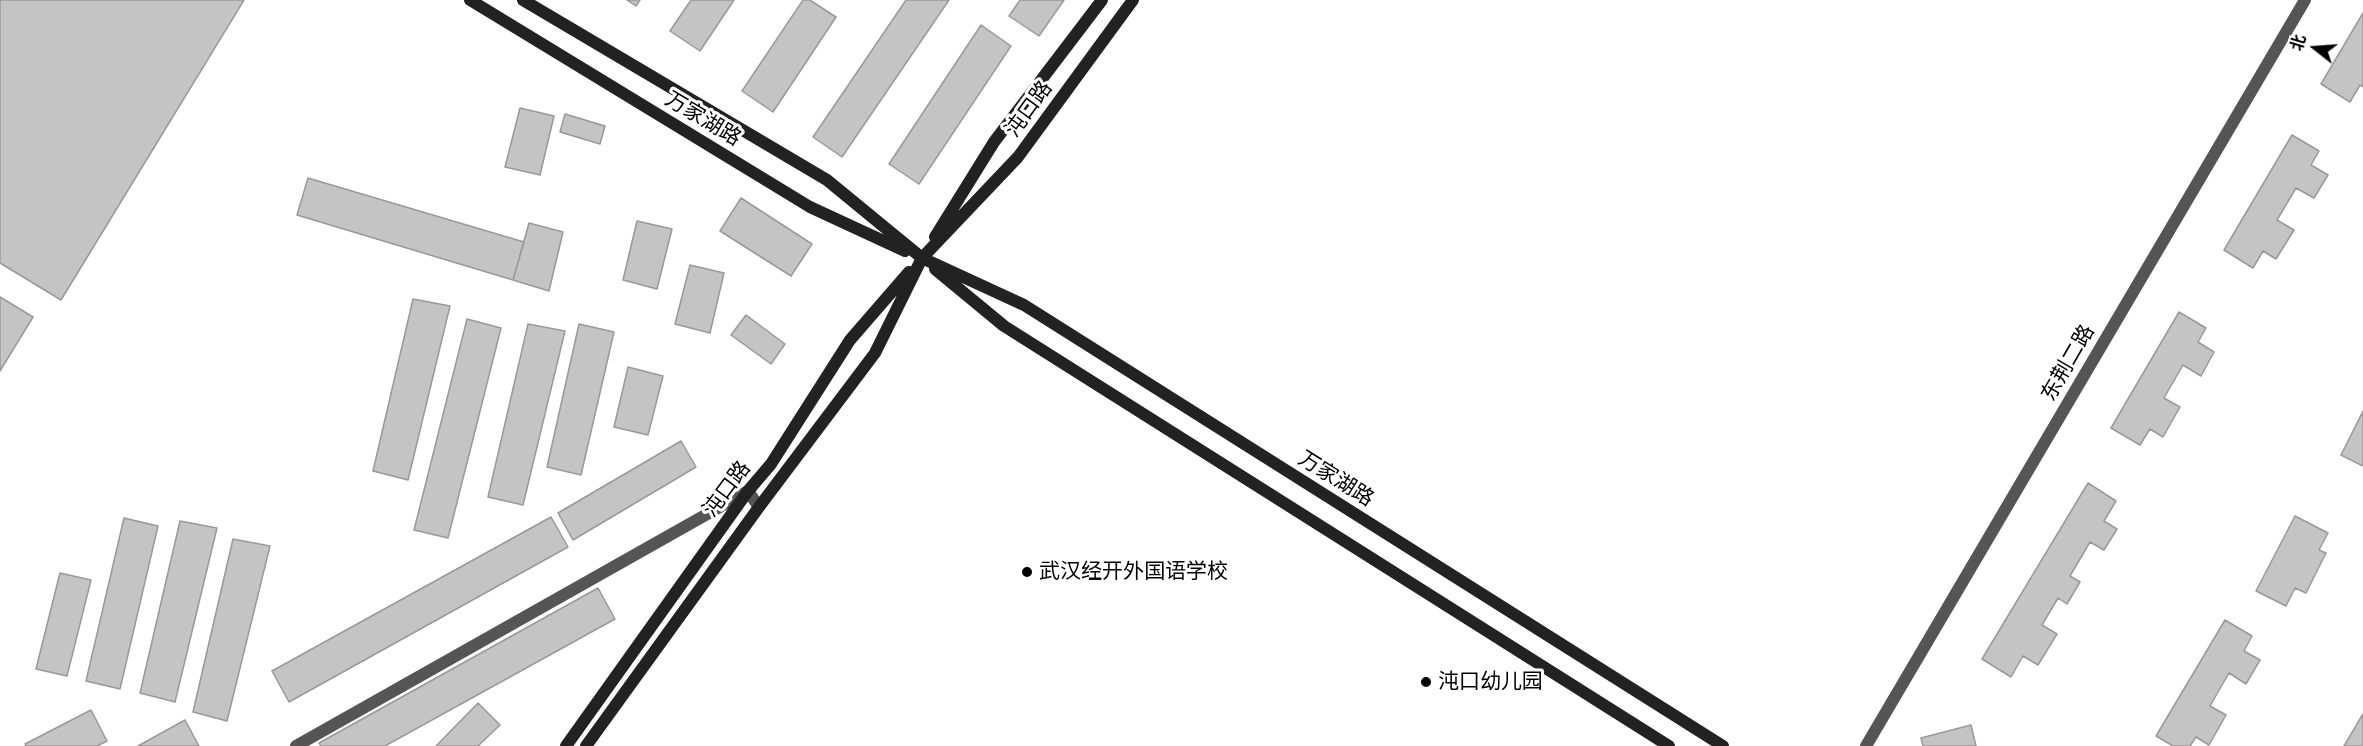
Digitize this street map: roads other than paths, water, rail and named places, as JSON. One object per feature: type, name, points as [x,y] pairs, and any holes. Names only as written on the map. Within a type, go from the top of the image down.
[{"type":"main road","name":"万家湖路","points":[[470,0],[810,207],[1024,305],[1723,746]]},
{"type":"main road","name":"万家湖路","points":[[523,0],[826,180],[1005,326],[1669,746]]},
{"type":"main road","name":"沌口路","points":[[586,746],[874,353],[921,258],[994,142],[1102,0]]},
{"type":"main road","name":"沌口路","points":[[566,746],[748,491],[771,464],[850,340],[921,258],[1017,157],[1133,0]]},
{"type":"street","name":"东荆二路","points":[[1866,746],[2305,0]]},
{"type":"street","points":[[296,746],[748,491],[759,507]]},
{"type":"place","name":"武汉经开外国语学校","points":[[1027,572]]},
{"type":"place","name":"沌口幼儿园","points":[[1426,682]]}]
